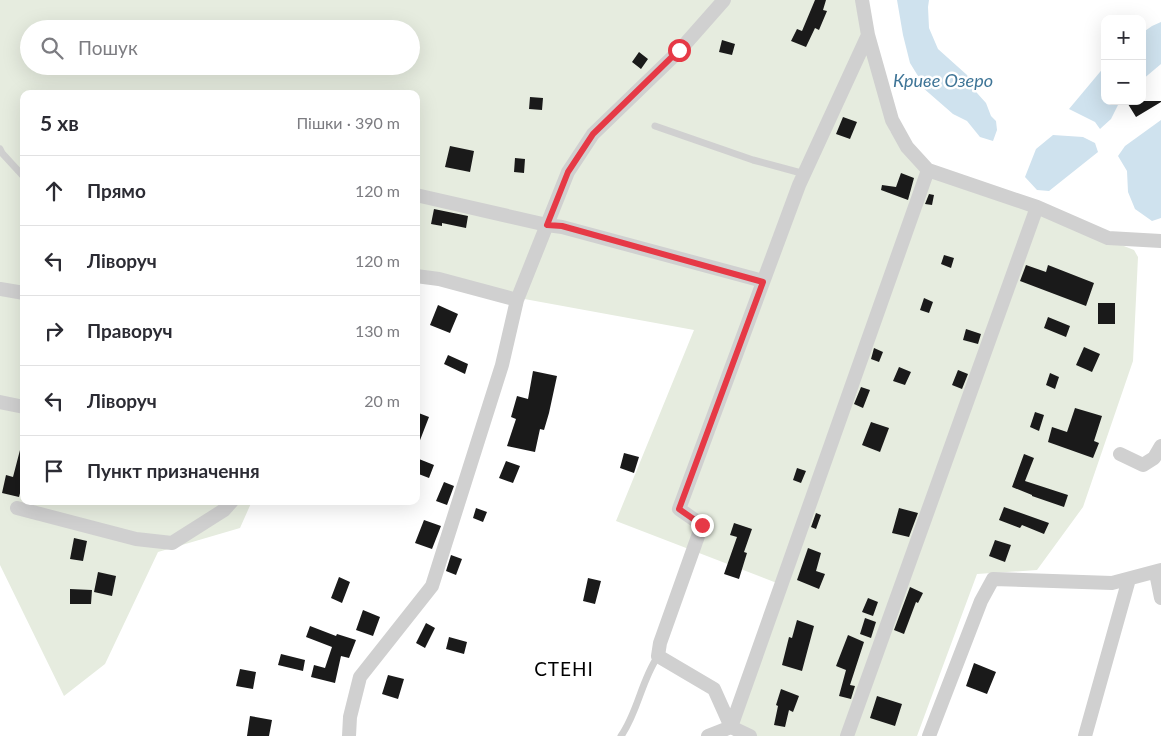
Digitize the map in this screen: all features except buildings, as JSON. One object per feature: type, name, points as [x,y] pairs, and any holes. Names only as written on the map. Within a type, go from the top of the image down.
[{"type":"street","points":[[349,736],[350,718],[360,677],[432,586],[502,365],[517,300],[568,172],[593,134],[679,50],[724,0]]},
{"type":"street","points":[[862,0],[868,34],[892,120],[908,147],[928,170],[1037,207],[1108,238],[1161,241]]},
{"type":"street","points":[[750,736],[731,727],[714,689],[658,656],[660,643],[702,525],[679,509],[799,185],[806,174],[868,34]]},
{"type":"street","points":[[708,736],[731,727],[928,170]]},
{"type":"street","points":[[420,196],[547,225],[562,226],[763,282]]},
{"type":"street","points":[[847,736],[1037,207]]},
{"type":"street","points":[[420,277],[439,279],[517,300]]},
{"type":"street","points":[[0,288],[20,292]]},
{"type":"street","points":[[0,402],[20,406]]},
{"type":"street","points":[[1120,454],[1143,465],[1154,458],[1161,446]]},
{"type":"street","points":[[17,508],[136,539],[172,543],[224,510],[228,505]]},
{"type":"street","points":[[929,736],[981,601],[993,579],[1112,583],[1160,571]]},
{"type":"street","points":[[1160,571],[1156,578],[1161,598]]},
{"type":"street","points":[[1085,736],[1129,579]]},
{"type":"lane","points":[[655,126],[753,160],[806,174]]},
{"type":"lane","points":[[0,149],[20,173]]},
{"type":"lane","points":[[621,736],[627,727],[650,668],[658,656]]},
{"type":"shaded area","points":[[0,0],[860,0],[890,131],[929,177],[1008,200],[1134,250],[1138,257],[1133,361],[1083,507],[1037,570],[977,574],[917,736],[745,736],[729,732],[787,587],[616,521],[694,330],[420,280],[420,90],[20,90],[20,505],[250,505],[240,528],[158,552],[105,664],[64,696],[0,565]]},
{"type":"water","name":"Криве Озеро","points":[[897,0],[929,0],[929,28],[938,49],[967,75],[977,93],[986,103],[991,116],[996,121],[997,130],[993,141],[980,137],[967,121],[953,114],[922,87],[910,63]]},
{"type":"water","points":[[1161,22],[1161,64],[1146,77],[1146,30]]},
{"type":"water","points":[[1101,71],[1101,105],[1118,105],[1111,119],[1100,129],[1095,122],[1069,109]]},
{"type":"water","points":[[1161,120],[1161,218],[1152,221],[1135,209],[1128,192],[1127,171],[1118,156],[1125,146]]},
{"type":"water","points":[[1053,135],[1083,137],[1095,143],[1098,152],[1049,191],[1037,190],[1025,177],[1036,149]]},
{"type":"district","name":"СТЕНІ","points":[[564,669]]},
{"type":"route","points":[[679,50],[593,134],[568,172],[547,225],[562,226],[763,282],[679,509],[702,525]]}]
